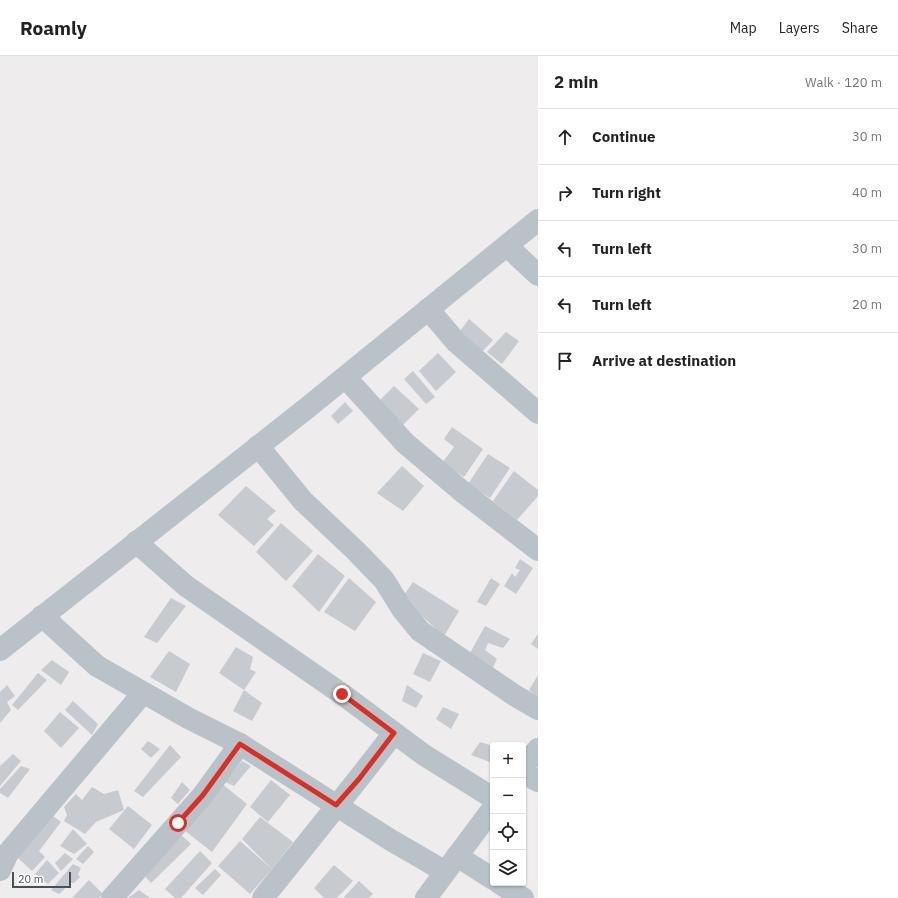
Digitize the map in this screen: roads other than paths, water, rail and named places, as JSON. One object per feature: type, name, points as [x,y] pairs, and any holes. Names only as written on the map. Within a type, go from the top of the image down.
[{"type":"street","points":[[0,650],[258,446],[538,220]]},
{"type":"street","points":[[507,246],[538,275]]},
{"type":"street","points":[[428,309],[457,343],[538,413]]},
{"type":"street","points":[[344,377],[406,443],[464,493],[538,550]]},
{"type":"street","points":[[258,446],[303,501],[356,551],[384,580],[402,609],[420,631],[514,695],[538,708]]},
{"type":"street","points":[[136,542],[186,586],[342,694],[424,755],[490,796]]},
{"type":"street","points":[[42,616],[97,666],[188,718],[240,744],[389,839],[490,878]]},
{"type":"street","points":[[0,870],[12,848],[143,693]]},
{"type":"street","points":[[263,898],[394,733]]},
{"type":"street","points":[[112,898],[203,795],[240,744]]},
{"type":"street","points":[[526,764],[538,749]]},
{"type":"street","points":[[526,775],[538,781]]},
{"type":"street","points":[[426,898],[490,812]]},
{"type":"street","points":[[504,886],[523,898]]}]
